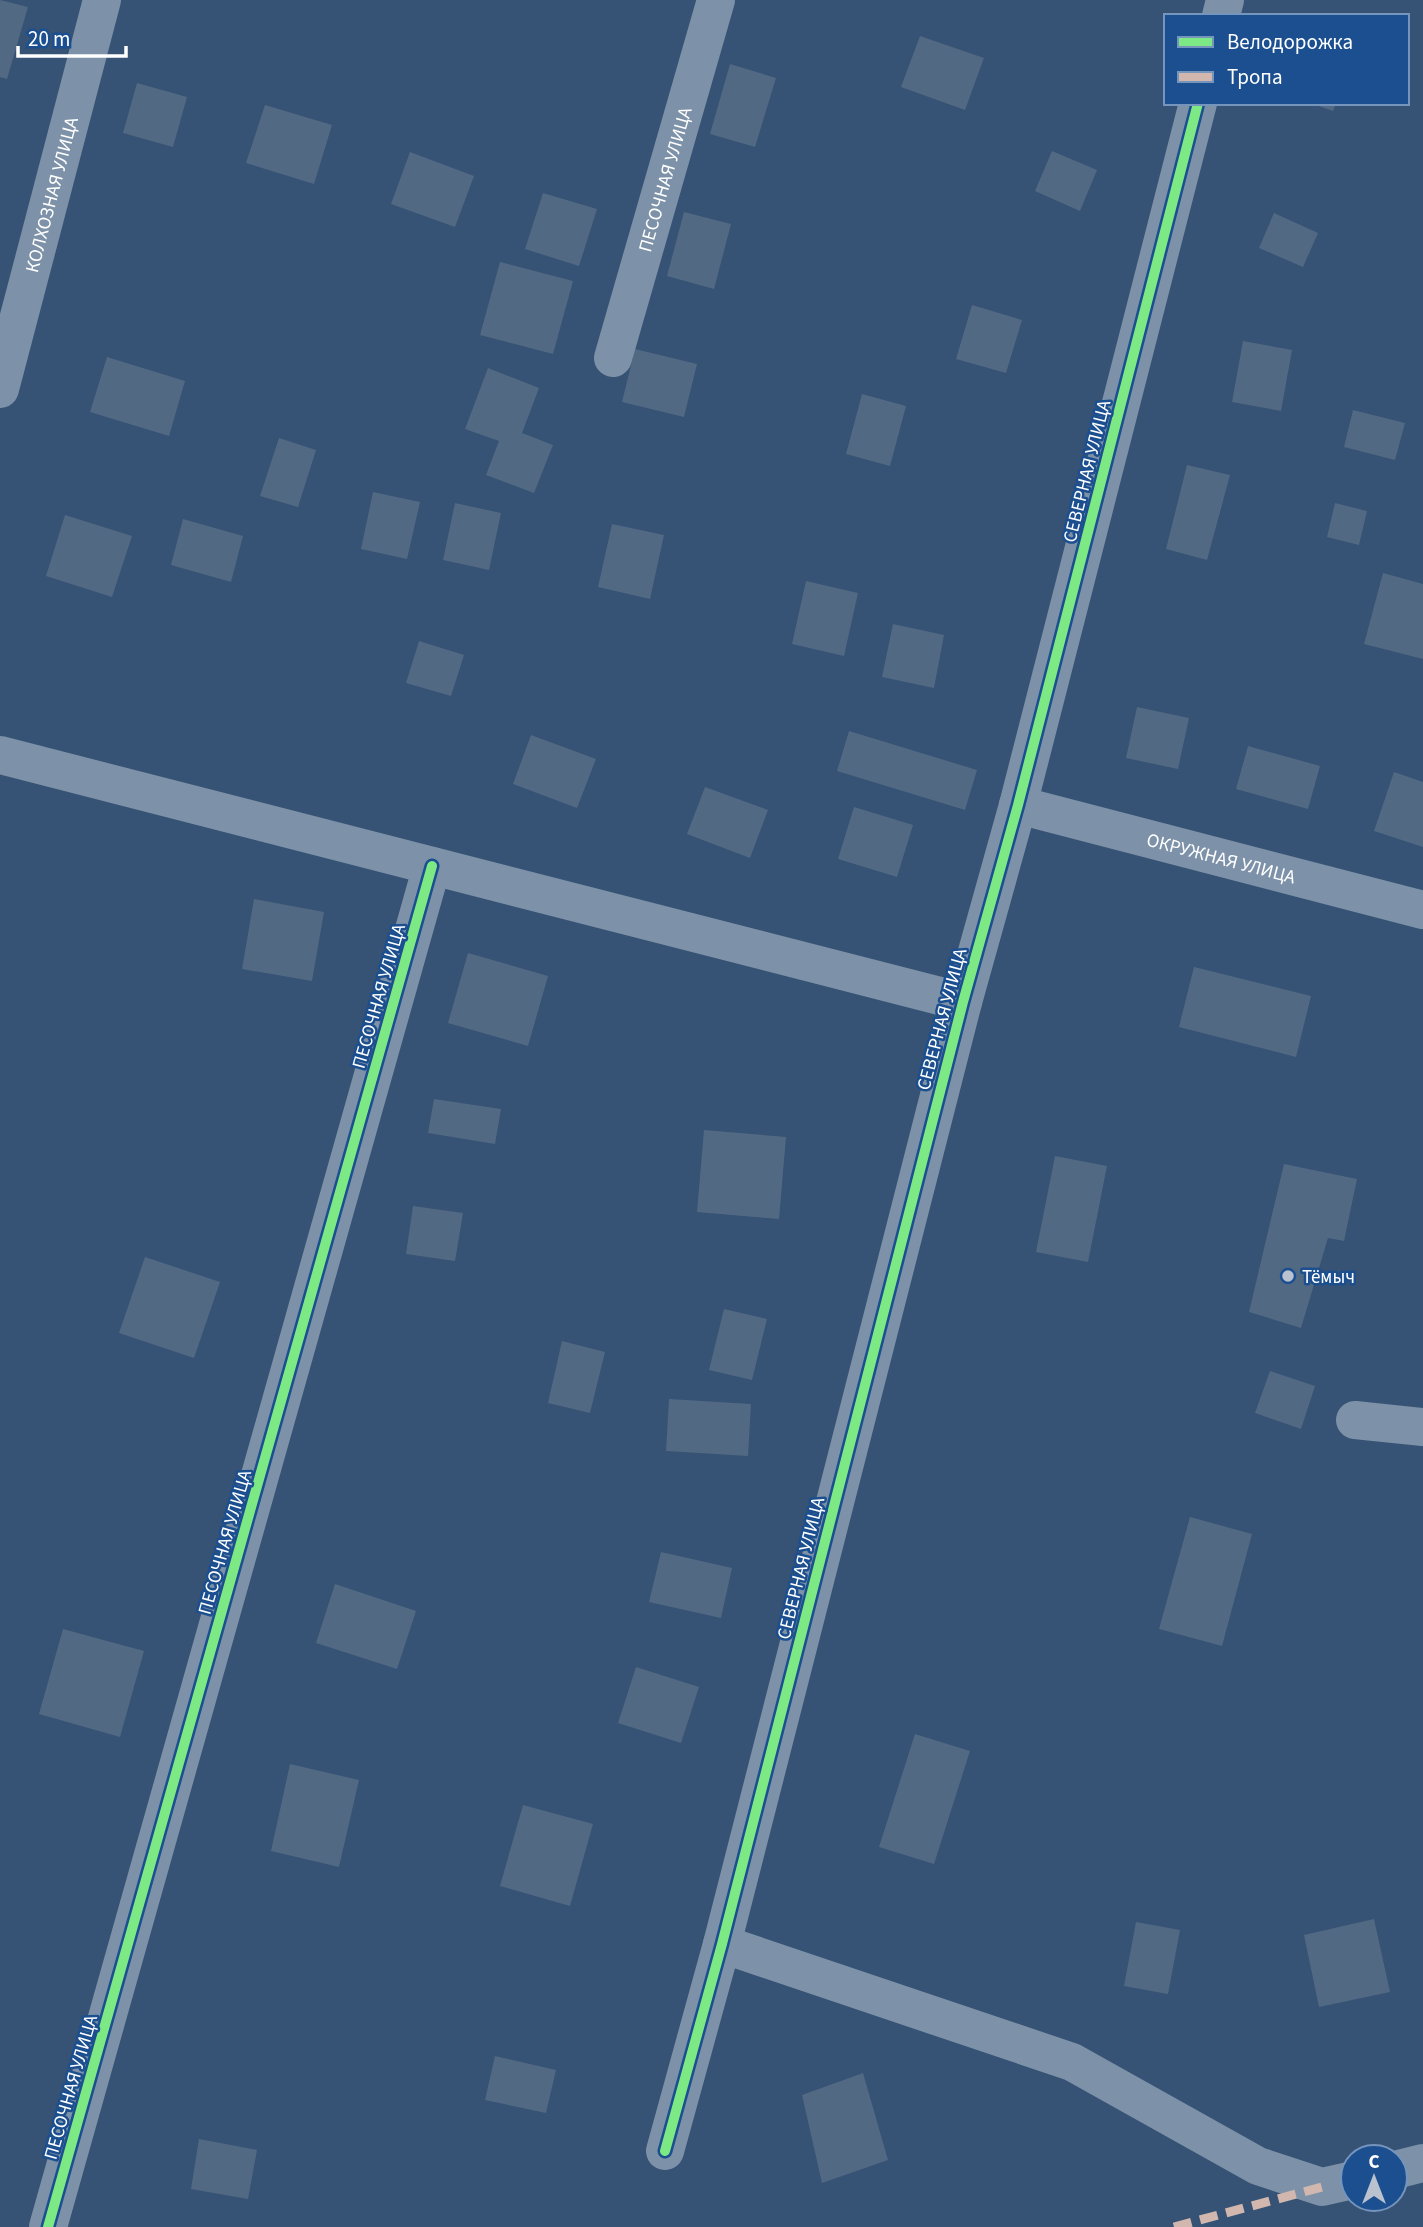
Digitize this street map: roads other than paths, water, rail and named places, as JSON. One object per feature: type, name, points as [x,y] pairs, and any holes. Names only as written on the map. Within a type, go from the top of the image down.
[{"type":"street","name":"КОЛХОЗНАЯ УЛИЦА","points":[[0,389],[102,0]]},
{"type":"street","name":"ПЕСОЧНАЯ УЛИЦА","points":[[613,358],[716,0]]},
{"type":"street","name":"СЕВЕРНАЯ УЛИЦА","points":[[665,2151],[722,1944],[963,1002],[1018,805],[1197,105]]},
{"type":"street","points":[[0,755],[963,1002]]},
{"type":"street","name":"ОКРУЖНАЯ УЛИЦА","points":[[1018,805],[1423,910]]},
{"type":"street","name":"ПЕСОЧНАЯ УЛИЦА","points":[[48,2227],[432,866]]},
{"type":"street","points":[[1355,1420],[1423,1427]]},
{"type":"street","points":[[722,1944],[1072,2062],[1258,2166],[1322,2187],[1339,2183]]},
{"type":"place","name":"Тёмыч","points":[[1288,1276]]}]
